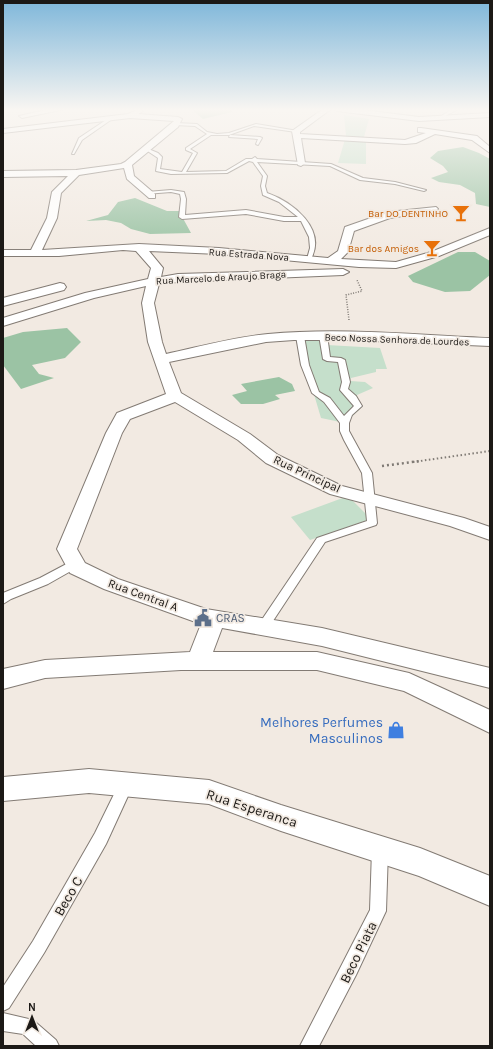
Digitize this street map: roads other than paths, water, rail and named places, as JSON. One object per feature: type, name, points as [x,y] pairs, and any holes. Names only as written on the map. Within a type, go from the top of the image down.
[{"type":"street","points":[[3,174],[76,173],[113,168],[128,164],[136,158]]},
{"type":"street","points":[[300,158],[301,163]]},
{"type":"street","points":[[128,164],[130,177],[149,195]]},
{"type":"street","points":[[34,254],[52,218],[57,192],[76,173]]},
{"type":"street","points":[[331,261],[343,252],[349,228],[388,214],[433,209]]},
{"type":"street","name":"Rua Estrada Nova","points":[[3,253],[34,254],[139,247],[219,251],[396,265],[435,254],[490,232]]},
{"type":"street","points":[[74,564],[67,549],[114,433],[123,416],[127,413],[176,396],[172,392],[156,342],[148,303],[157,268],[139,247]]},
{"type":"street","name":"Rua Marcelo de Araujo Braga","points":[[3,322],[126,286],[153,281],[193,277],[352,271],[396,265]]},
{"type":"street","points":[[3,302],[60,287]]},
{"type":"street","name":"Beco Nossa Senhora de Lourdes","points":[[162,359],[266,338],[300,336],[349,335],[490,342]]},
{"type":"street","name":"Rua Principal","points":[[176,396],[244,437],[272,459],[336,490],[457,522],[490,534]]},
{"type":"street","name":"Rua Central A","points":[[74,564],[77,568],[111,584],[214,620],[322,637],[490,678]]},
{"type":"street","points":[[198,661],[214,620]]},
{"type":"street","points":[[3,679],[45,669],[198,661],[317,661],[409,683],[490,722]]},
{"type":"street","name":"Rua Esperanca","points":[[3,789],[89,781],[209,792],[281,818],[420,862],[490,891]]},
{"type":"lane","points":[[160,158],[158,170],[171,173],[227,172],[248,160],[331,165],[362,179],[395,183],[424,190]]},
{"type":"lane","points":[[183,173],[192,158]]},
{"type":"lane","points":[[254,160],[265,176],[263,186],[265,194],[283,201],[303,219],[311,235],[313,247],[309,258]]},
{"type":"lane","points":[[149,195],[171,191],[182,193],[184,201],[181,212],[182,217],[221,216],[246,212],[284,219],[303,219]]},
{"type":"lane","points":[[263,627],[321,540],[372,523],[371,499],[365,469],[347,441],[345,423],[349,412],[358,406],[353,398],[344,390],[346,382],[340,360],[327,359],[323,335]]},
{"type":"lane","points":[[300,336],[305,365],[316,393],[327,400],[345,423]]},
{"type":"lane","points":[[3,600],[7,596],[44,581],[74,564]]},
{"type":"lane","name":"Beco C","points":[[3,1002],[18,982],[93,854],[120,801],[126,785]]},
{"type":"lane","name":"Beco Piata","points":[[309,1046],[350,969],[378,911],[380,850]]},
{"type":"lane","points":[[3,1022],[27,1026],[50,1046]]},
{"type":"place","name":"Bar DO DENTINHO","points":[[461,213]]},
{"type":"place","name":"Bar dos Amigos","points":[[432,248]]},
{"type":"place","name":"CRAS","points":[[203,618]]},
{"type":"place","name":"Melhores Perfumes Masculinos","points":[[396,730]]}]
